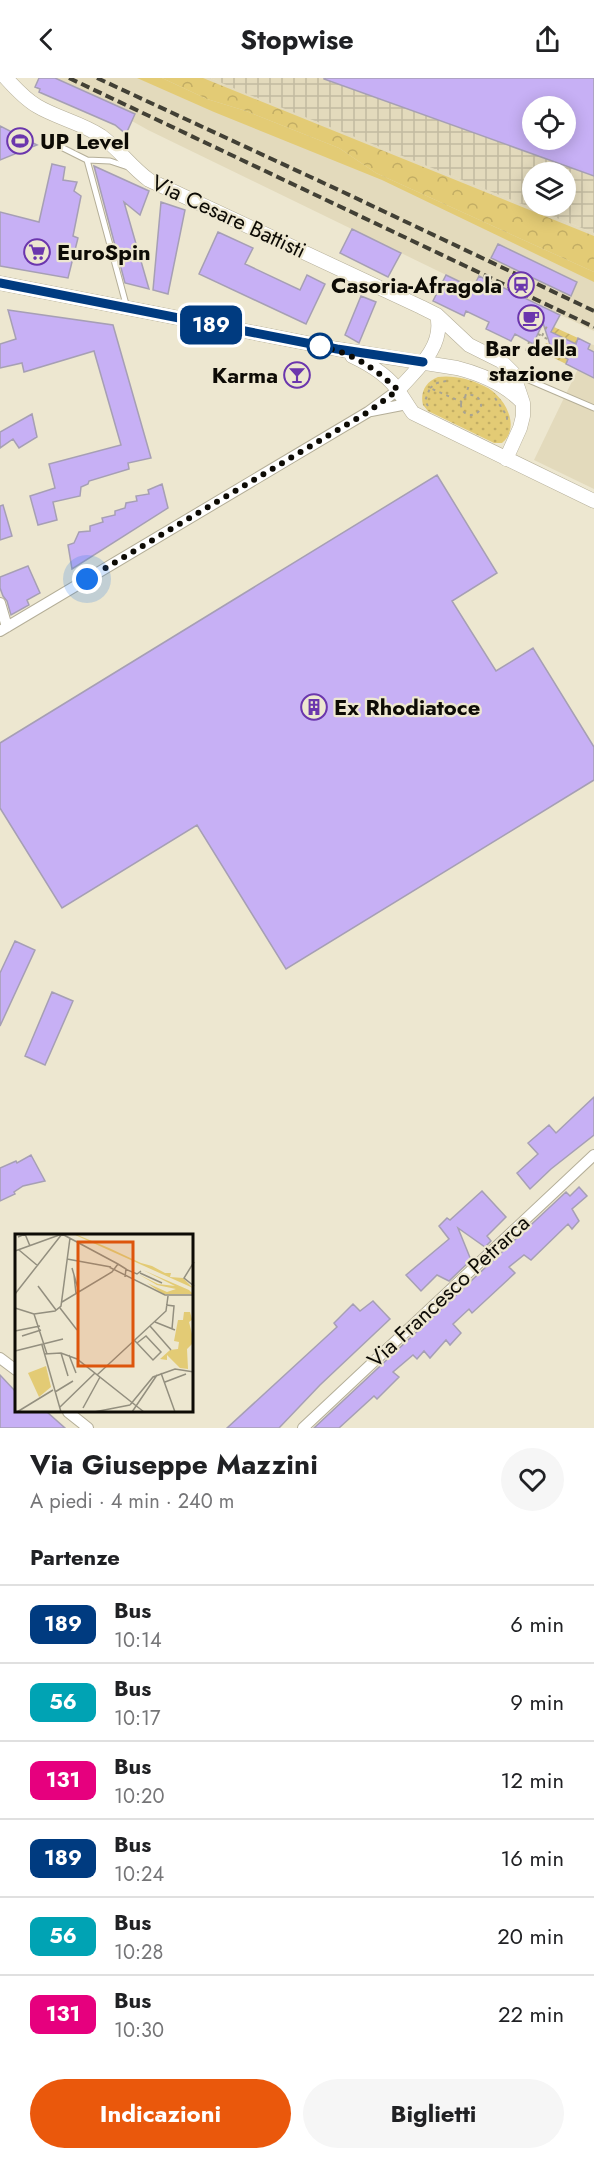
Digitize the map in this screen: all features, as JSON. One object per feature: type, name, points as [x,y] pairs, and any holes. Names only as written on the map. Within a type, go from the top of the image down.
[{"type":"street","name":"Via Cesare Battisti","points":[[6,78],[36,106],[99,135],[149,180],[436,315],[469,345],[501,361],[513,373]]},
{"type":"street","points":[[0,283],[337,349],[475,372],[498,384],[523,403]]},
{"type":"street","points":[[0,603],[3,629],[368,412],[398,390],[423,362],[437,340],[440,328],[436,315]]},
{"type":"street","points":[[337,349],[365,362],[398,390],[413,413],[594,501]]},
{"type":"street","points":[[506,459],[520,429],[523,403],[513,373]]},
{"type":"street","points":[[368,412],[406,404]]},
{"type":"street","name":"Via Francesco Petrarca","points":[[303,1428],[594,1155]]},
{"type":"street","points":[[0,1358],[15,1369]]},
{"type":"street","points":[[69,1413],[88,1428]]},
{"type":"lane","points":[[63,148],[87,160],[110,161],[133,168]]},
{"type":"lane","points":[[87,160],[127,309]]},
{"type":"lane","points":[[513,373],[594,408]]},
{"type":"path","points":[[542,336],[548,324]]},
{"type":"path","points":[[538,334],[551,341]]},
{"type":"path","points":[[526,351],[530,342]]},
{"type":"path","points":[[435,411],[425,401],[429,388],[448,380]]},
{"type":"path","points":[[463,382],[477,386]]},
{"type":"path","points":[[465,397],[474,395],[479,399],[481,405],[479,410],[473,414],[462,409],[462,402],[470,383]]},
{"type":"path","points":[[429,388],[462,402]]},
{"type":"path","points":[[490,393],[507,416],[508,426]]},
{"type":"shaded area","points":[[55,78],[210,78],[522,204],[522,216],[552,216],[594,233],[594,331],[479,276],[473,288],[148,130]]},
{"type":"shaded area","points":[[210,78],[594,78],[594,233],[552,216],[576,216],[576,162],[522,162],[522,204]]},
{"type":"shaded area","points":[[590,344],[594,345],[594,489],[534,460]]},
{"type":"green space","points":[[137,78],[162,78],[207,99],[246,111],[339,148],[376,173],[594,272],[594,282],[382,180]]},
{"type":"green space","points":[[162,78],[203,78],[522,207],[522,216],[545,216],[594,236],[594,272],[376,173],[339,148],[246,111],[207,99]]},
{"type":"green space","points":[[554,327],[578,338],[566,364],[542,352],[546,343],[550,344],[552,339],[549,337]]},
{"type":"green space","points":[[438,377],[455,377],[473,381],[498,396],[510,420],[508,436],[502,443],[494,443],[428,411],[423,405],[423,392],[430,382]]},
{"type":"building","points":[[39,78],[55,78],[135,114],[126,134],[115,125],[39,92],[40,89],[35,87]]},
{"type":"building","points":[[324,78],[594,78],[594,176],[576,170],[576,162],[555,162],[324,79]]},
{"type":"building","points":[[0,126],[37,145],[0,160]]},
{"type":"building","name":"EuroSpin","points":[[52,164],[65,167],[63,180],[77,182],[74,191],[81,196],[73,236],[78,238],[68,278],[0,266],[0,212],[39,222]]},
{"type":"building","points":[[94,166],[149,191],[140,215],[124,202],[149,289],[125,283]]},
{"type":"building","points":[[161,202],[185,210],[168,294],[153,290]]},
{"type":"building","points":[[352,229],[401,253],[388,277],[340,253]]},
{"type":"building","points":[[218,232],[253,248],[245,264],[300,290],[307,275],[325,284],[306,324],[199,274]]},
{"type":"building","points":[[498,244],[577,282],[571,296],[491,258]]},
{"type":"building","points":[[446,275],[473,288],[479,276],[560,315],[551,332],[576,344],[578,338],[590,344],[588,349],[594,352],[594,378],[566,364],[568,359],[552,351],[543,323],[533,344],[515,334],[511,341],[486,329],[489,322],[466,311],[464,316],[433,301]]},
{"type":"building","points":[[361,296],[376,302],[359,343],[345,335]]},
{"type":"building","points":[[8,310],[113,325],[151,458],[128,463],[129,469],[89,481],[81,487],[80,496],[53,502],[57,520],[38,525],[30,496],[55,488],[49,464],[121,445],[94,351],[24,372],[22,363],[0,368],[0,344],[16,339]]},
{"type":"building","points":[[32,414],[37,437],[19,448],[13,439],[0,448],[0,432]]},
{"type":"building","name":"Ex Rhodiatoce","points":[[437,475],[497,573],[452,601],[496,671],[533,648],[594,747],[594,780],[286,969],[197,825],[62,908],[0,808],[0,743]]},
{"type":"building","points":[[162,484],[168,508],[72,569],[68,545],[74,543],[79,532],[90,531],[90,526],[103,522],[102,518],[115,515],[115,511],[125,508],[126,503],[137,501],[136,496],[149,494],[148,490]]},
{"type":"building","points":[[3,505],[12,536],[0,540],[0,506]]},
{"type":"building","points":[[28,566],[40,593],[27,600],[29,605],[11,615],[0,588],[0,577]]},
{"type":"building","points":[[15,941],[35,950],[0,1026],[0,973]]},
{"type":"building","points":[[52,992],[73,1001],[45,1065],[25,1056]]},
{"type":"building","points":[[594,1097],[594,1135],[530,1189],[517,1173],[538,1154],[528,1143],[549,1125],[556,1133]]},
{"type":"building","points":[[31,1155],[45,1181],[23,1186],[14,1192],[15,1194],[0,1201],[0,1168],[16,1161],[17,1163]]},
{"type":"building","points":[[579,1187],[587,1196],[572,1209],[579,1221],[572,1229],[568,1224],[531,1260],[524,1255],[509,1267],[515,1273],[472,1313],[469,1309],[453,1324],[461,1333],[450,1345],[446,1340],[430,1358],[424,1351],[417,1359],[413,1355],[393,1372],[399,1377],[377,1399],[374,1396],[339,1428],[314,1428],[566,1192],[570,1196]]},
{"type":"building","points":[[482,1191],[506,1217],[487,1236],[491,1241],[485,1247],[458,1228],[471,1260],[449,1281],[437,1275],[421,1291],[406,1275],[449,1239],[439,1226],[447,1218],[450,1220]]},
{"type":"building","points":[[373,1301],[390,1319],[320,1385],[279,1428],[227,1428],[337,1327],[334,1323],[353,1304],[360,1311]]},
{"type":"building","points":[[0,1375],[15,1391],[15,1413],[48,1413],[65,1428],[0,1428]]},
{"type":"railway","points":[[69,78],[594,327]]},
{"type":"railway","points":[[97,78],[594,311]]},
{"type":"bus line","name":"189","points":[[0,283],[154,315],[337,349],[423,362]]},
{"type":"place","name":"UP Level","points":[[20,141]]},
{"type":"place","name":"EuroSpin","points":[[37,252]]},
{"type":"place","name":"Casoria-Afragola","points":[[521,285]]},
{"type":"place","name":"Bar della stazione","points":[[531,318]]},
{"type":"place","name":"Karma","points":[[297,375]]},
{"type":"place","name":"Ex Rhodiatoce","points":[[314,707]]},
{"type":"route","points":[[87,579],[368,412],[398,390],[365,362],[337,349],[314,345],[320,346]]}]
